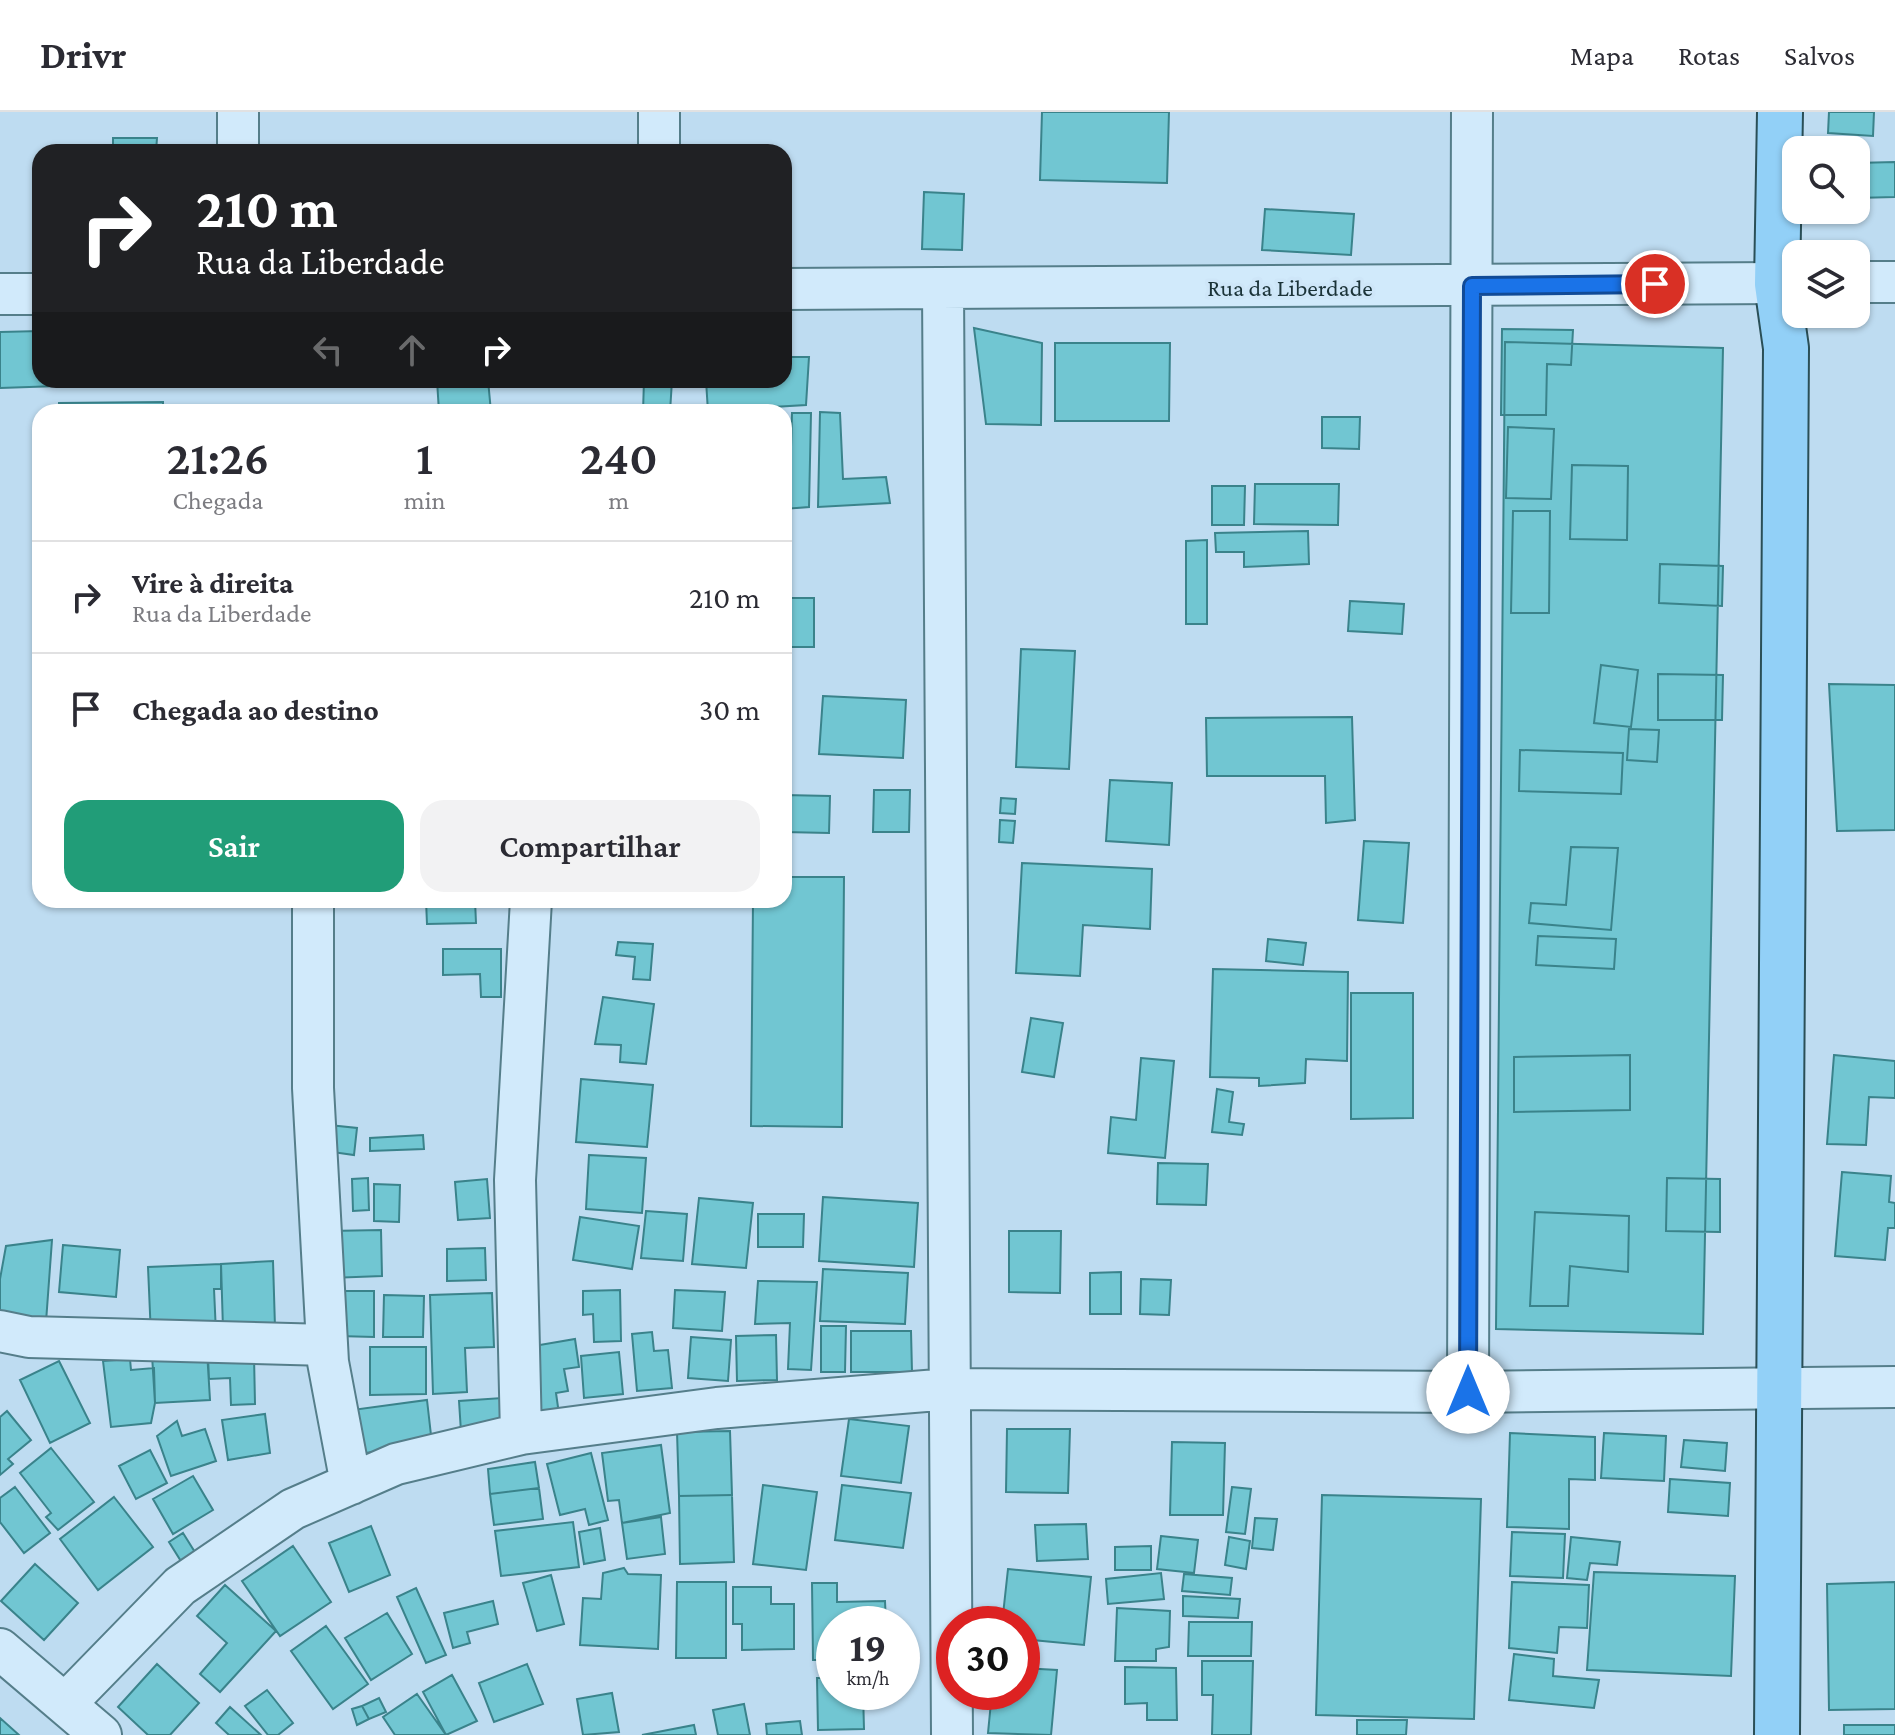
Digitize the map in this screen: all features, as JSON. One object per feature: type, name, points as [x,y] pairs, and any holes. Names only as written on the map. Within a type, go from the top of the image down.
[{"type":"main road","points":[[1780,112],[1785,240]]},
{"type":"main road","points":[[1777,1735],[1786,328]]},
{"type":"street","points":[[238,112],[238,144]]},
{"type":"street","points":[[659,112],[659,144]]},
{"type":"street","points":[[1468,1392],[1472,112]]},
{"type":"street","points":[[1870,282],[1895,282]]},
{"type":"street","name":"Rua da Liberdade","points":[[792,289],[1782,284]]},
{"type":"street","points":[[943,288],[952,1735]]},
{"type":"street","points":[[0,294],[32,294]]},
{"type":"street","points":[[313,908],[313,1088],[327,1345],[351,1484]]},
{"type":"street","points":[[521,1434],[515,1180],[531,908]]},
{"type":"street","points":[[0,1331],[29,1337],[327,1345]]},
{"type":"street","points":[[65,1704],[180,1586],[293,1509],[396,1464],[521,1434],[717,1408],[950,1389],[1468,1392],[1895,1387]]},
{"type":"street","points":[[0,1649],[101,1735]]},
{"type":"building","points":[[1042,112],[1169,112],[1167,183],[1040,180]]},
{"type":"building","points":[[1829,112],[1874,112],[1873,136],[1828,133]]},
{"type":"building","points":[[113,138],[157,138],[157,144],[113,144]]},
{"type":"building","points":[[1895,162],[1895,197],[1870,198],[1870,163]]},
{"type":"building","points":[[924,192],[964,194],[962,250],[922,249]]},
{"type":"building","points":[[1265,209],[1354,214],[1351,255],[1262,250]]},
{"type":"building","points":[[974,328],[1042,343],[1041,425],[986,424]]},
{"type":"building","points":[[1502,329],[1573,330],[1571,365],[1547,364],[1546,415],[1501,415]]},
{"type":"building","points":[[32,331],[32,387],[0,388],[0,332]]},
{"type":"building","points":[[1505,342],[1723,348],[1703,1334],[1496,1329]]},
{"type":"building","points":[[1055,343],[1170,343],[1169,421],[1055,421]]},
{"type":"building","points":[[792,357],[809,357],[806,405],[708,404],[706,388],[792,388]]},
{"type":"building","points":[[438,388],[489,388],[490,404],[438,404]]},
{"type":"building","points":[[644,388],[672,388],[670,404],[643,404]]},
{"type":"building","points":[[163,402],[163,404],[59,404]]},
{"type":"building","points":[[820,412],[840,413],[843,479],[886,477],[890,503],[818,507]]},
{"type":"building","points":[[792,413],[811,413],[809,507],[792,508]]},
{"type":"building","points":[[1322,417],[1360,417],[1359,449],[1322,448]]},
{"type":"building","points":[[1508,427],[1554,429],[1551,499],[1506,498]]},
{"type":"building","points":[[1572,465],[1628,466],[1627,540],[1570,539]]},
{"type":"building","points":[[1255,484],[1339,484],[1338,525],[1254,524]]},
{"type":"building","points":[[1212,486],[1245,486],[1244,525],[1212,525]]},
{"type":"building","points":[[1513,511],[1550,511],[1549,613],[1511,613]]},
{"type":"building","points":[[1308,531],[1309,564],[1244,567],[1244,552],[1216,552],[1215,533]]},
{"type":"building","points":[[1207,540],[1207,624],[1186,624],[1186,541]]},
{"type":"building","points":[[1660,564],[1723,566],[1722,606],[1659,603]]},
{"type":"building","points":[[792,598],[814,598],[814,647],[792,647]]},
{"type":"building","points":[[1350,601],[1404,604],[1402,634],[1348,631]]},
{"type":"building","points":[[1021,649],[1075,651],[1069,769],[1016,767]]},
{"type":"building","points":[[1601,665],[1638,670],[1631,727],[1594,723]]},
{"type":"building","points":[[1658,674],[1723,675],[1722,720],[1658,720]]},
{"type":"building","points":[[1829,684],[1895,685],[1895,830],[1837,831]]},
{"type":"building","points":[[823,696],[906,700],[903,758],[819,754]]},
{"type":"building","points":[[1352,717],[1355,820],[1326,823],[1325,776],[1207,776],[1206,718]]},
{"type":"building","points":[[1629,729],[1659,730],[1657,762],[1627,760]]},
{"type":"building","points":[[1520,750],[1623,753],[1621,794],[1519,791]]},
{"type":"building","points":[[1110,780],[1172,783],[1169,845],[1106,841]]},
{"type":"building","points":[[874,790],[910,790],[909,832],[873,832]]},
{"type":"building","points":[[792,795],[830,796],[829,833],[792,832]]},
{"type":"building","points":[[1001,798],[1016,799],[1015,814],[1000,813]]},
{"type":"building","points":[[1000,820],[1015,821],[1013,843],[999,842]]},
{"type":"building","points":[[1364,841],[1409,843],[1403,923],[1358,920]]},
{"type":"building","points":[[1571,847],[1618,848],[1611,930],[1529,923],[1531,903],[1566,905]]},
{"type":"building","points":[[1022,863],[1152,869],[1150,929],[1083,925],[1080,976],[1016,973]]},
{"type":"building","points":[[792,877],[844,877],[842,1127],[751,1126],[753,908],[792,908]]},
{"type":"building","points":[[426,908],[475,908],[476,923],[427,924]]},
{"type":"building","points":[[1538,936],[1616,939],[1614,969],[1536,965]]},
{"type":"building","points":[[1268,939],[1306,943],[1303,965],[1266,961]]},
{"type":"building","points":[[618,942],[653,944],[650,980],[633,979],[635,957],[616,955]]},
{"type":"building","points":[[443,949],[501,949],[501,997],[481,997],[480,974],[443,975]]},
{"type":"building","points":[[1213,969],[1348,972],[1347,1061],[1306,1059],[1305,1083],[1259,1086],[1259,1078],[1210,1077]]},
{"type":"building","points":[[1351,993],[1413,993],[1413,1118],[1351,1119]]},
{"type":"building","points":[[603,997],[654,1004],[646,1064],[620,1062],[621,1045],[595,1044]]},
{"type":"building","points":[[1031,1018],[1063,1023],[1054,1077],[1022,1072]]},
{"type":"building","points":[[1630,1055],[1630,1110],[1514,1112],[1514,1057]]},
{"type":"building","points":[[1834,1055],[1895,1061],[1895,1098],[1869,1097],[1866,1145],[1827,1144]]},
{"type":"building","points":[[1141,1058],[1174,1061],[1165,1158],[1108,1153],[1111,1117],[1136,1120]]},
{"type":"building","points":[[581,1079],[653,1085],[647,1147],[576,1142]]},
{"type":"building","points":[[1217,1089],[1233,1092],[1229,1122],[1244,1124],[1242,1135],[1212,1132]]},
{"type":"building","points":[[329,1125],[357,1128],[354,1155],[325,1151]]},
{"type":"building","points":[[423,1135],[424,1149],[370,1151],[370,1138]]},
{"type":"building","points":[[589,1155],[646,1158],[642,1213],[586,1209]]},
{"type":"building","points":[[1158,1163],[1208,1164],[1206,1205],[1157,1204]]},
{"type":"building","points":[[1842,1172],[1891,1176],[1889,1202],[1895,1203],[1895,1228],[1888,1228],[1885,1260],[1835,1256]]},
{"type":"building","points":[[368,1178],[369,1210],[353,1211],[352,1179]]},
{"type":"building","points":[[1667,1178],[1720,1179],[1720,1232],[1666,1231]]},
{"type":"building","points":[[487,1179],[490,1218],[458,1220],[455,1182]]},
{"type":"building","points":[[374,1184],[400,1185],[399,1222],[374,1221]]},
{"type":"building","points":[[823,1197],[918,1203],[914,1267],[819,1261]]},
{"type":"building","points":[[699,1198],[753,1203],[746,1268],[692,1264]]},
{"type":"building","points":[[646,1211],[687,1214],[683,1261],[641,1258]]},
{"type":"building","points":[[1535,1212],[1629,1216],[1628,1272],[1570,1266],[1568,1306],[1530,1306]]},
{"type":"building","points":[[758,1214],[804,1214],[803,1247],[758,1247]]},
{"type":"building","points":[[580,1217],[639,1226],[632,1269],[573,1260]]},
{"type":"building","points":[[381,1230],[382,1276],[330,1278],[329,1231]]},
{"type":"building","points":[[1009,1231],[1061,1231],[1060,1293],[1009,1292]]},
{"type":"building","points":[[52,1240],[46,1322],[0,1315],[0,1279],[6,1246]]},
{"type":"building","points":[[63,1245],[120,1250],[116,1297],[59,1292]]},
{"type":"building","points":[[485,1248],[486,1280],[447,1281],[447,1249]]},
{"type":"building","points":[[273,1261],[275,1327],[223,1329],[221,1264]]},
{"type":"building","points":[[221,1264],[221,1289],[214,1289],[216,1333],[151,1336],[148,1267]]},
{"type":"building","points":[[823,1269],[908,1273],[905,1324],[820,1321]]},
{"type":"building","points":[[1121,1272],[1121,1314],[1090,1314],[1090,1273]]},
{"type":"building","points":[[1141,1279],[1171,1280],[1169,1315],[1140,1314]]},
{"type":"building","points":[[758,1281],[817,1282],[811,1370],[788,1369],[790,1323],[755,1324]]},
{"type":"building","points":[[620,1290],[621,1341],[594,1342],[593,1314],[583,1315],[583,1291]]},
{"type":"building","points":[[675,1290],[725,1292],[722,1331],[673,1328]]},
{"type":"building","points":[[338,1291],[374,1291],[374,1337],[338,1336]]},
{"type":"building","points":[[492,1293],[494,1347],[465,1348],[467,1392],[433,1394],[430,1295]]},
{"type":"building","points":[[384,1295],[424,1296],[423,1337],[383,1337]]},
{"type":"building","points":[[821,1326],[846,1326],[845,1372],[821,1372]]},
{"type":"building","points":[[851,1331],[911,1331],[912,1372],[851,1372]]},
{"type":"building","points":[[652,1332],[654,1351],[668,1350],[672,1388],[637,1391],[632,1334]]},
{"type":"building","points":[[776,1335],[777,1380],[737,1381],[736,1336]]},
{"type":"building","points":[[691,1337],[731,1340],[728,1381],[688,1378]]},
{"type":"building","points":[[575,1339],[579,1367],[564,1369],[568,1391],[556,1393],[559,1414],[533,1419],[522,1348]]},
{"type":"building","points":[[370,1347],[426,1347],[426,1394],[370,1395]]},
{"type":"building","points":[[207,1351],[210,1400],[155,1403],[152,1355]]},
{"type":"building","points":[[619,1352],[623,1394],[584,1398],[581,1356]]},
{"type":"building","points":[[254,1356],[255,1404],[231,1405],[230,1378],[209,1379],[208,1358]]},
{"type":"building","points":[[130,1359],[131,1370],[154,1368],[155,1403],[151,1423],[111,1427],[103,1361]]},
{"type":"building","points":[[59,1361],[90,1423],[50,1443],[20,1380]]},
{"type":"building","points":[[502,1398],[504,1429],[461,1432],[459,1401]]},
{"type":"building","points":[[427,1400],[432,1444],[358,1454],[352,1410]]},
{"type":"building","points":[[7,1411],[31,1440],[8,1459],[13,1464],[0,1475],[0,1417]]},
{"type":"building","points":[[265,1414],[270,1453],[228,1460],[222,1420]]},
{"type":"building","points":[[849,1419],[909,1426],[901,1483],[841,1476]]},
{"type":"building","points":[[177,1421],[182,1436],[205,1429],[216,1461],[171,1476],[157,1436]]},
{"type":"building","points":[[1007,1429],[1070,1429],[1068,1493],[1006,1492]]},
{"type":"building","points":[[730,1431],[732,1495],[679,1496],[677,1432]]},
{"type":"building","points":[[1510,1433],[1595,1437],[1595,1480],[1569,1479],[1569,1529],[1507,1527]]},
{"type":"building","points":[[1604,1433],[1666,1436],[1664,1481],[1601,1478]]},
{"type":"building","points":[[1684,1440],[1727,1443],[1725,1471],[1681,1467]]},
{"type":"building","points":[[1172,1442],[1225,1443],[1223,1515],[1170,1515]]},
{"type":"building","points":[[661,1445],[670,1513],[622,1523],[619,1500],[608,1501],[602,1453]]},
{"type":"building","points":[[51,1448],[94,1502],[58,1530],[46,1517],[51,1513],[20,1473]]},
{"type":"building","points":[[150,1450],[167,1483],[136,1499],[119,1466]]},
{"type":"building","points":[[591,1453],[608,1520],[589,1525],[585,1509],[560,1515],[547,1464]]},
{"type":"building","points":[[535,1462],[539,1488],[490,1494],[488,1469]]},
{"type":"building","points":[[193,1476],[213,1510],[173,1534],[153,1499]]},
{"type":"building","points":[[1670,1479],[1730,1483],[1728,1516],[1668,1512]]},
{"type":"building","points":[[763,1485],[817,1492],[806,1570],[753,1564]]},
{"type":"building","points":[[842,1485],[911,1493],[903,1548],[835,1540]]},
{"type":"building","points":[[15,1487],[50,1533],[24,1553],[0,1522],[0,1498]]},
{"type":"building","points":[[1232,1487],[1251,1489],[1245,1534],[1226,1532]]},
{"type":"building","points":[[539,1488],[543,1519],[494,1525],[490,1494]]},
{"type":"building","points":[[732,1495],[734,1562],[680,1564],[679,1496]]},
{"type":"building","points":[[1322,1495],[1481,1499],[1474,1719],[1316,1715]]},
{"type":"building","points":[[114,1497],[153,1547],[98,1590],[60,1539]]},
{"type":"building","points":[[661,1517],[665,1554],[627,1559],[622,1523]]},
{"type":"building","points":[[1255,1518],[1277,1519],[1273,1550],[1252,1548]]},
{"type":"building","points":[[573,1522],[579,1567],[501,1576],[495,1531]]},
{"type":"building","points":[[1086,1524],[1088,1559],[1037,1561],[1035,1525]]},
{"type":"building","points":[[371,1526],[390,1575],[349,1592],[329,1543]]},
{"type":"building","points":[[600,1528],[605,1560],[584,1564],[579,1532]]},
{"type":"building","points":[[1512,1532],[1565,1534],[1563,1578],[1510,1576]]},
{"type":"building","points":[[183,1533],[198,1557],[184,1566],[169,1542]]},
{"type":"building","points":[[1161,1536],[1198,1540],[1194,1573],[1157,1569]]},
{"type":"building","points":[[1229,1537],[1250,1541],[1246,1569],[1225,1565]]},
{"type":"building","points":[[1571,1537],[1620,1542],[1617,1565],[1590,1563],[1587,1580],[1567,1578]]},
{"type":"building","points":[[293,1546],[331,1602],[280,1636],[242,1581]]},
{"type":"building","points":[[1151,1546],[1151,1570],[1115,1570],[1115,1547]]},
{"type":"building","points":[[35,1564],[78,1603],[44,1640],[1,1601]]},
{"type":"building","points":[[624,1568],[628,1574],[661,1575],[658,1649],[580,1645],[583,1598],[601,1599],[603,1573]]},
{"type":"building","points":[[1008,1569],[1091,1577],[1084,1645],[1040,1641],[1040,1606],[1004,1606]]},
{"type":"building","points":[[1594,1572],[1735,1576],[1731,1676],[1587,1670]]},
{"type":"building","points":[[1161,1573],[1164,1599],[1108,1604],[1106,1579]]},
{"type":"building","points":[[1184,1574],[1232,1578],[1230,1595],[1182,1591]]},
{"type":"building","points":[[551,1575],[564,1624],[537,1631],[523,1583]]},
{"type":"building","points":[[677,1582],[726,1582],[726,1658],[676,1658]]},
{"type":"building","points":[[1512,1582],[1589,1585],[1587,1628],[1559,1627],[1557,1653],[1509,1648]]},
{"type":"building","points":[[1895,1582],[1895,1709],[1829,1710],[1827,1584]]},
{"type":"building","points":[[812,1583],[837,1583],[837,1602],[885,1601],[885,1606],[816,1606],[816,1660],[813,1660]]},
{"type":"building","points":[[225,1585],[276,1631],[220,1692],[200,1674],[227,1643],[197,1616]]},
{"type":"building","points":[[733,1587],[771,1587],[771,1604],[794,1604],[794,1649],[742,1650],[742,1624],[733,1624]]},
{"type":"building","points":[[416,1588],[446,1655],[426,1663],[397,1597]]},
{"type":"building","points":[[1183,1596],[1240,1599],[1238,1618],[1183,1616]]},
{"type":"building","points":[[493,1601],[498,1624],[467,1632],[470,1643],[453,1648],[444,1613]]},
{"type":"building","points":[[1117,1608],[1170,1611],[1169,1647],[1156,1649],[1156,1661],[1115,1661]]},
{"type":"building","points":[[387,1613],[412,1654],[371,1680],[345,1638]]},
{"type":"building","points":[[1189,1622],[1252,1622],[1251,1656],[1188,1656]]},
{"type":"building","points":[[326,1626],[368,1684],[333,1709],[291,1651]]},
{"type":"building","points":[[1514,1654],[1554,1659],[1553,1676],[1599,1680],[1594,1708],[1509,1700]]},
{"type":"building","points":[[1202,1661],[1253,1661],[1251,1735],[1212,1735],[1213,1695],[1202,1695]]},
{"type":"building","points":[[157,1664],[199,1703],[170,1735],[148,1735],[118,1707]]},
{"type":"building","points":[[527,1664],[543,1704],[494,1722],[479,1683]]},
{"type":"building","points":[[1125,1667],[1176,1668],[1177,1720],[1147,1720],[1147,1703],[1125,1704]]},
{"type":"building","points":[[1040,1669],[1057,1670],[1051,1735],[988,1733],[990,1710],[1040,1710]]},
{"type":"building","points":[[452,1675],[477,1721],[446,1735],[423,1692]]},
{"type":"building","points":[[267,1690],[293,1723],[278,1735],[268,1735],[245,1706]]},
{"type":"building","points":[[612,1693],[619,1732],[583,1735],[577,1699]]},
{"type":"building","points":[[417,1694],[446,1735],[395,1735],[383,1717]]},
{"type":"building","points":[[379,1698],[386,1712],[369,1719],[362,1706]]},
{"type":"building","points":[[744,1704],[750,1735],[718,1735],[713,1710]]},
{"type":"building","points":[[362,1706],[369,1719],[357,1725],[352,1709]]},
{"type":"building","points":[[230,1707],[261,1735],[229,1735],[216,1723]]},
{"type":"building","points":[[818,1710],[863,1710],[864,1729],[818,1730]]},
{"type":"building","points":[[0,1718],[19,1735],[0,1735]]},
{"type":"building","points":[[1357,1720],[1407,1720],[1406,1735],[1357,1735]]},
{"type":"building","points":[[800,1721],[802,1735],[767,1735],[766,1724]]},
{"type":"building","points":[[694,1725],[696,1735],[642,1735]]},
{"type":"building","points":[[1844,1725],[1895,1725],[1895,1735],[1844,1735]]},
{"type":"route","points":[[1468,1392],[1472,286],[1655,284]]}]
